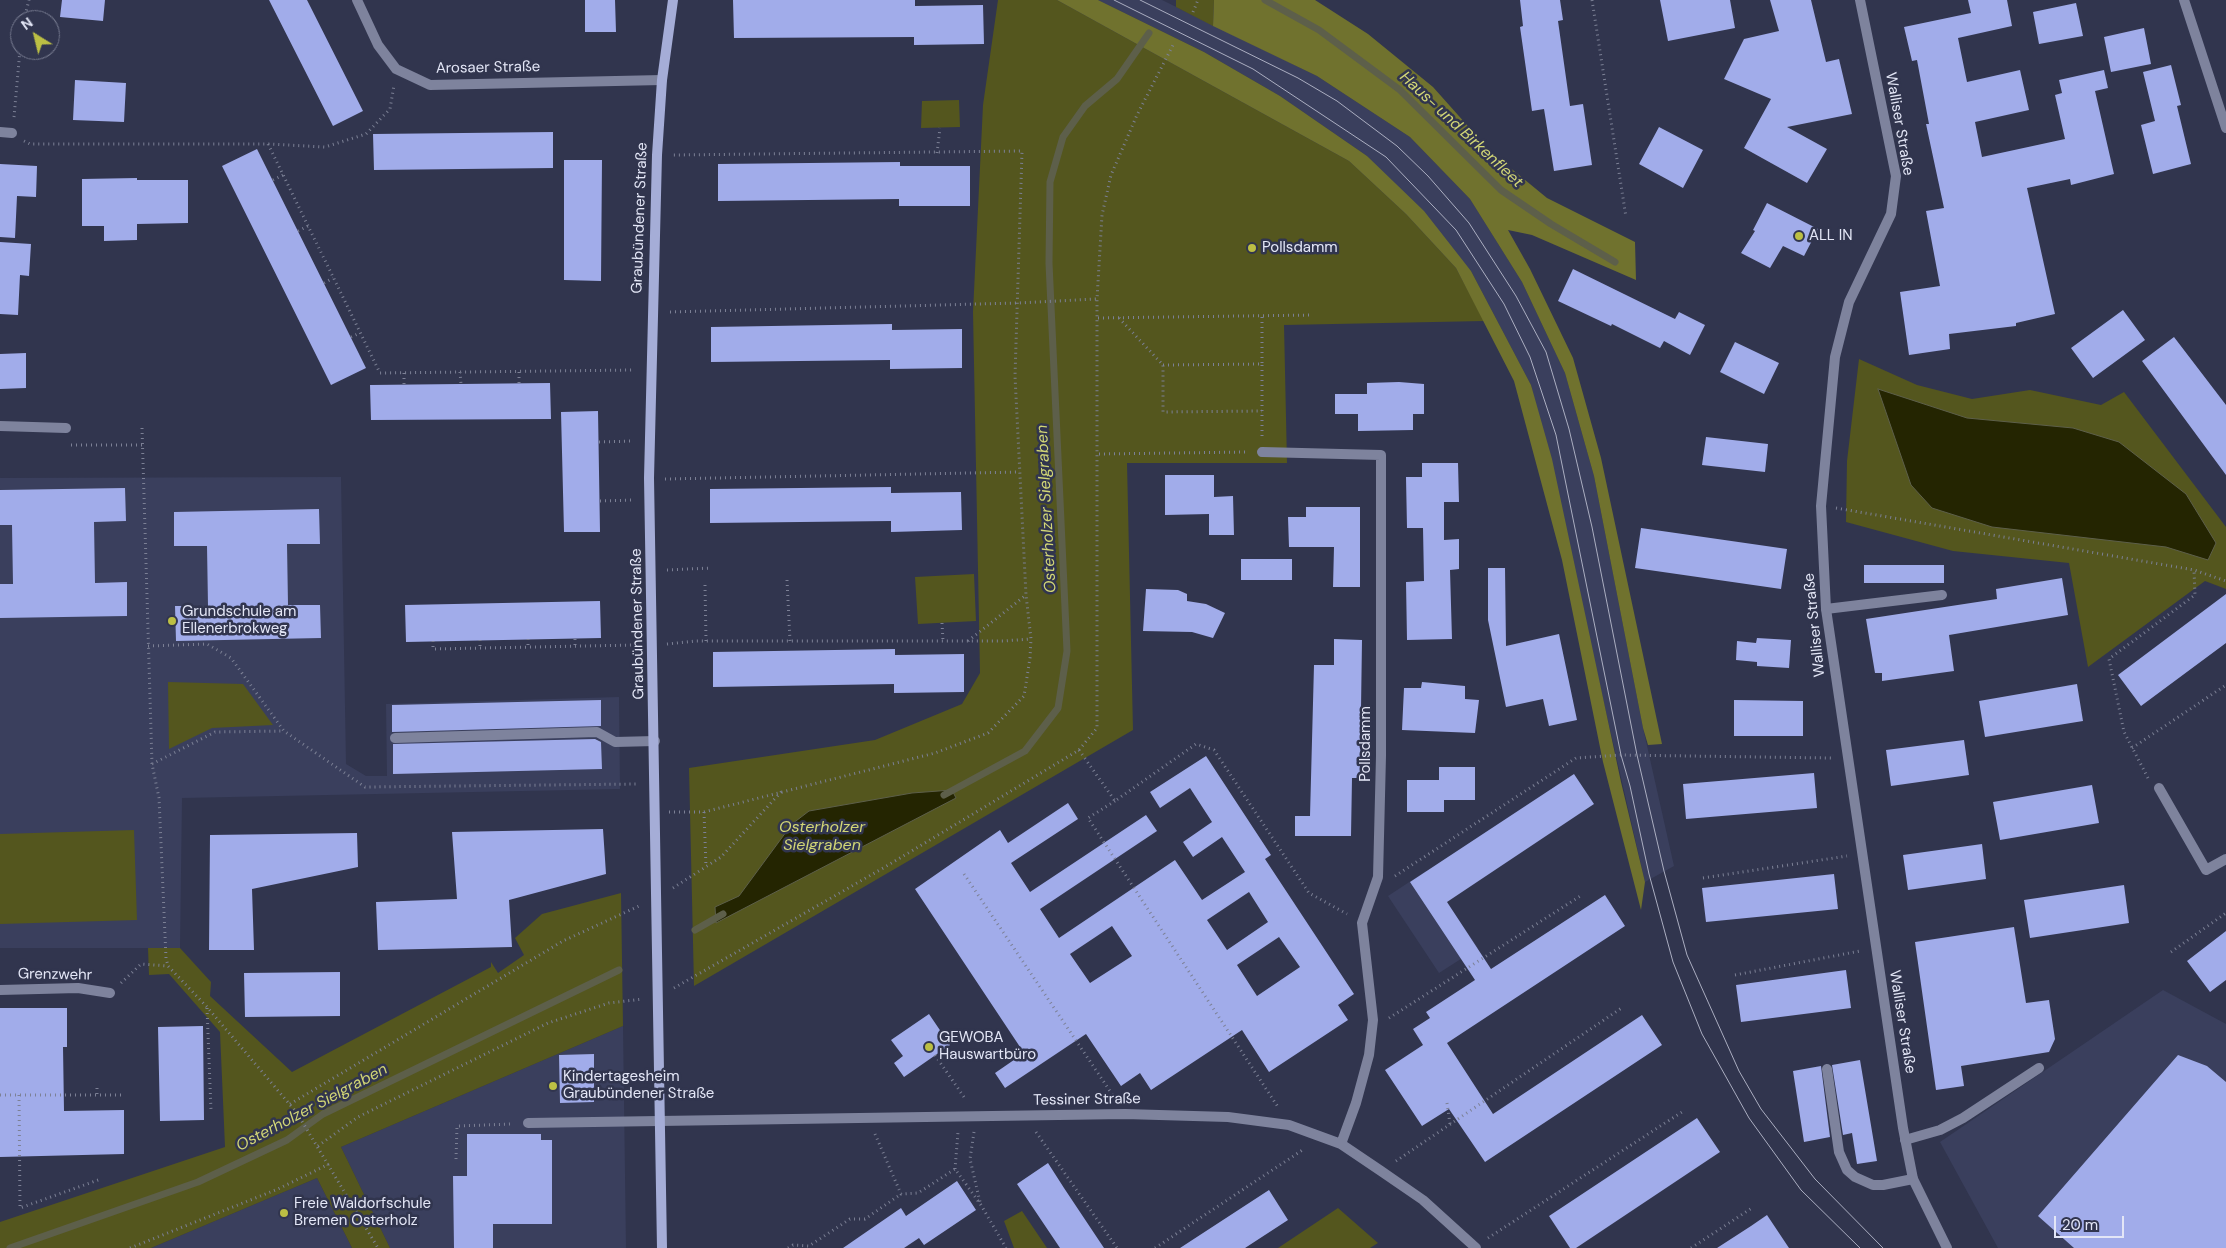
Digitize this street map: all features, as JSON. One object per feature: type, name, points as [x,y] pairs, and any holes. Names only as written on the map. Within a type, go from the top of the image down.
[{"type":"street","name":"Arosaer Straße","points":[[357,0],[378,46],[396,70],[430,85],[662,80]]},
{"type":"street","name":"Graubündener Straße","points":[[662,1248],[659,1122],[658,897],[649,478],[657,156],[662,80],[673,0]]},
{"type":"street","name":"Walliser Straße","points":[[1860,0],[1896,176],[1891,214],[1849,302],[1835,357],[1821,506],[1826,609],[1846,757],[1905,1140],[1913,1179],[1947,1248]]},
{"type":"street","points":[[2184,0],[2226,128]]},
{"type":"street","points":[[0,132],[12,133]]},
{"type":"street","points":[[0,426],[66,428]]},
{"type":"street","name":"Pollsdamm","points":[[1262,452],[1381,455],[1381,756],[1378,877],[1362,923],[1373,1020],[1369,1055],[1356,1104],[1341,1144]]},
{"type":"street","points":[[1826,609],[1942,595]]},
{"type":"street","points":[[395,738],[597,732],[615,742],[655,741]]},
{"type":"street","points":[[2159,788],[2206,870],[2226,859]]},
{"type":"street","name":"Grenzwehr","points":[[0,990],[78,988],[110,993]]},
{"type":"street","points":[[1905,1140],[1940,1130],[1963,1118],[2039,1068]]},
{"type":"street","points":[[1827,1069],[1839,1152],[1848,1170],[1859,1180],[1873,1185],[1913,1179]]},
{"type":"street","name":"Tessiner Straße","points":[[528,1123],[1125,1114],[1228,1117],[1289,1125],[1341,1144],[1423,1200],[1475,1247]]},
{"type":"path","points":[[1193,12],[1198,0]]},
{"type":"path","points":[[1592,0],[1626,217]]},
{"type":"path","points":[[318,1146],[358,1117],[548,1023],[609,1003],[658,997],[885,867],[1079,750],[1097,728],[1099,454],[1097,299],[1102,215],[1111,176],[1137,115],[1173,45]]},
{"type":"path","points":[[19,60],[12,133],[30,144],[268,144],[325,147],[366,134],[390,109],[396,70]]},
{"type":"path","points":[[937,153],[940,128]]},
{"type":"path","points":[[268,144],[380,373],[651,370]]},
{"type":"path","points":[[656,812],[704,812],[935,753],[988,733],[1024,696],[1031,639],[1026,595],[1015,376],[1022,151],[657,156]]},
{"type":"path","points":[[272,180],[283,175]]},
{"type":"path","points":[[298,231],[308,226]]},
{"type":"path","points":[[324,283],[333,278]]},
{"type":"path","points":[[652,312],[1018,303],[1097,299]]},
{"type":"path","points":[[1098,318],[1313,315]]},
{"type":"path","points":[[1118,317],[1163,364],[1163,412],[1262,411]]},
{"type":"path","points":[[1099,454],[1262,452],[1262,317]]},
{"type":"path","points":[[351,337],[360,333]]},
{"type":"path","points":[[1163,364],[1262,364]]},
{"type":"path","points":[[520,371],[520,383]]},
{"type":"path","points":[[460,372],[460,384]]},
{"type":"path","points":[[404,373],[404,384]]},
{"type":"path","points":[[142,428],[152,764],[159,798],[166,958],[168,966],[208,1007],[297,1113],[378,1248]]},
{"type":"path","points":[[599,442],[650,441]]},
{"type":"path","points":[[649,478],[1020,472]]},
{"type":"path","points":[[600,501],[650,500]]},
{"type":"path","points":[[1821,506],[2194,570],[2226,581]]},
{"type":"path","points":[[651,571],[711,568]]},
{"type":"path","points":[[2159,788],[2148,778],[2124,732],[2109,659],[2196,595],[2194,570]]},
{"type":"path","points":[[787,580],[790,641]]},
{"type":"path","points":[[705,585],[706,641]]},
{"type":"path","points":[[967,641],[1026,595]]},
{"type":"path","points":[[942,623],[943,641]]},
{"type":"path","points":[[575,638],[575,646]]},
{"type":"path","points":[[528,639],[528,647]]},
{"type":"path","points":[[433,641],[433,649],[653,645],[706,641],[967,641],[1031,639]]},
{"type":"path","points":[[480,640],[480,648]]},
{"type":"path","points":[[2132,748],[2226,685]]},
{"type":"path","points":[[152,764],[215,732],[284,731]]},
{"type":"path","points":[[1289,1125],[1088,818],[1196,744],[1214,750],[1309,893],[1362,923]]},
{"type":"path","points":[[1079,750],[1115,801]]},
{"type":"path","points":[[1378,877],[1396,876],[1576,758],[1621,755],[1846,757]]},
{"type":"path","points":[[290,1104],[563,941],[658,897],[706,867],[721,857],[782,791]]},
{"type":"path","points":[[704,812],[706,867]]},
{"type":"path","points":[[1703,878],[1862,853]]},
{"type":"path","points":[[964,874],[1125,1114]]},
{"type":"path","points":[[1373,1020],[1390,1018],[1582,895]]},
{"type":"path","points":[[2171,952],[2226,912]]},
{"type":"path","points":[[1735,975],[1875,948]]},
{"type":"path","points":[[110,993],[141,964],[168,966]]},
{"type":"path","points":[[208,1007],[211,1110]]},
{"type":"path","points":[[1381,1171],[1623,1007]]},
{"type":"path","points":[[935,1055],[977,1117],[971,1142],[970,1159],[981,1205]]},
{"type":"path","points":[[97,1088],[97,1095]]},
{"type":"path","points":[[19,1095],[20,1208],[101,1179]]},
{"type":"path","points":[[0,1096],[121,1095]]},
{"type":"path","points":[[1447,1103],[1450,1124]]},
{"type":"path","points":[[1475,1247],[1682,1112]]},
{"type":"path","points":[[959,1117],[956,1169],[981,1205],[1006,1248]]},
{"type":"path","points":[[1025,1117],[1117,1248]]},
{"type":"path","points":[[868,1118],[901,1194]]},
{"type":"path","points":[[456,1159],[457,1126],[528,1123]]},
{"type":"path","points":[[1155,1248],[1323,1136]]},
{"type":"path","points":[[130,1248],[278,1188],[329,1164]]},
{"type":"path","points":[[788,1248],[794,1245],[809,1246],[850,1219],[865,1220],[901,1194],[918,1193],[956,1169]]},
{"type":"path","points":[[1691,1248],[1752,1208]]},
{"type":"shaded area","points":[[998,0],[1057,0],[1349,161],[1406,214],[1456,268],[1484,321],[1284,325],[1287,463],[1127,463],[1133,730],[694,986],[689,768],[875,740],[962,704],[980,673],[973,312],[983,105]]},
{"type":"shaded area","points":[[1057,0],[1098,0],[1204,52],[1280,96],[1367,156],[1424,211],[1471,271],[1531,385],[1552,459],[1621,782],[1645,882],[1641,910],[1603,762],[1562,560],[1514,381],[1456,268],[1406,214],[1349,161]]},
{"type":"shaded area","points":[[1098,0],[1162,0],[1317,76],[1410,137],[1470,199],[1522,282],[1565,373],[1594,476],[1643,728],[1674,866],[1645,882],[1531,385],[1471,271],[1367,156],[1280,96],[1204,52]]},
{"type":"shaded area","points":[[1176,0],[1214,0],[1213,26],[1176,7]]},
{"type":"shaded area","points":[[1214,0],[1315,0],[1368,34],[1433,87],[1491,152],[1547,198],[1635,242],[1636,280],[1532,235],[1508,230],[1530,269],[1573,358],[1601,458],[1662,744],[1648,745],[1643,728],[1594,476],[1565,373],[1522,282],[1470,199],[1410,137],[1317,76],[1213,26]]},
{"type":"shaded area","points":[[959,100],[960,127],[921,128],[922,101]]},
{"type":"shaded area","points":[[1859,359],[1917,385],[1972,399],[2030,390],[2101,405],[2124,392],[2226,527],[2226,589],[2205,581],[2088,667],[2069,563],[1953,551],[1846,522],[1847,461]]},
{"type":"shaded area","name":"Grundschule am Ellenerbrokweg","points":[[341,477],[346,764],[366,776],[387,776],[386,704],[619,697],[620,789],[182,798],[180,948],[0,948],[0,478]]},
{"type":"shaded area","points":[[974,574],[976,621],[918,624],[915,577]]},
{"type":"shaded area","points":[[168,682],[243,684],[273,725],[212,728],[169,749]]},
{"type":"shaded area","points":[[134,830],[137,920],[0,924],[0,834]]},
{"type":"shaded area","points":[[1426,871],[1478,948],[1439,973],[1388,896]]},
{"type":"shaded area","points":[[621,893],[623,1026],[341,1147],[390,1248],[352,1248],[317,1178],[151,1248],[0,1248],[0,1222],[225,1147],[220,1032],[169,974],[149,975],[148,948],[180,948],[211,982],[210,996],[292,1072],[491,967],[491,962],[498,973],[524,955],[515,938],[542,914]]},
{"type":"shaded area","points":[[2163,990],[2226,1024],[2226,1248],[1998,1248],[1940,1142]]},
{"type":"shaded area","name":"Kindertagesheim Graubündener Straße","points":[[623,1026],[626,1248],[390,1248],[341,1147]]},
{"type":"shaded area","name":"Freie Waldorfschule Bremen Osterholz","points":[[317,1178],[352,1248],[151,1248]]},
{"type":"shaded area","points":[[1338,1208],[1378,1243],[1370,1248],[1278,1248]]},
{"type":"shaded area","points":[[1022,1211],[1047,1248],[1014,1248],[1004,1221]]},
{"type":"water","points":[[1878,389],[1967,418],[2073,428],[2119,442],[2186,494],[2216,543],[2208,560],[2166,547],[1992,527],[1932,508],[1911,485]]},
{"type":"water","name":"Osterholzer Sielgraben","points":[[952,790],[956,798],[716,923],[715,907],[739,896],[792,824],[809,811],[912,793]]},
{"type":"building","points":[[62,0],[105,0],[103,21],[60,17]]},
{"type":"building","points":[[269,0],[307,0],[363,111],[333,126]]},
{"type":"building","points":[[585,0],[615,0],[616,32],[585,32]]},
{"type":"building","points":[[733,0],[915,0],[915,6],[983,5],[984,44],[914,45],[914,37],[734,38]]},
{"type":"building","points":[[1520,0],[1560,0],[1563,20],[1558,21],[1570,106],[1583,104],[1592,165],[1554,171],[1544,109],[1532,111],[1520,27],[1523,26]]},
{"type":"building","points":[[1660,0],[1730,0],[1735,28],[1668,41]]},
{"type":"building","points":[[1770,0],[1811,0],[1826,62],[1839,59],[1852,114],[1787,127],[1827,149],[1807,183],[1744,148],[1771,99],[1724,79],[1744,39],[1779,31]]},
{"type":"building","points":[[1968,0],[2007,0],[2012,26],[1958,38],[1967,82],[2020,70],[2029,110],[1975,122],[1982,157],[2065,139],[2055,95],[2062,93],[2059,80],[2104,70],[2108,88],[2095,91],[2114,174],[2071,185],[2070,179],[2027,188],[2055,314],[2016,323],[2016,326],[1949,334],[1950,349],[1909,355],[1900,292],[1940,286],[1926,211],[1944,208],[1926,124],[1929,124],[1917,60],[1912,61],[1904,27],[1971,13]]},
{"type":"building","points":[[2076,3],[2083,36],[2039,44],[2033,12]]},
{"type":"building","points":[[2144,28],[2151,64],[2111,72],[2104,37]]},
{"type":"building","points":[[2171,65],[2181,105],[2177,106],[2191,164],[2153,174],[2141,125],[2155,121],[2143,72]]},
{"type":"building","points":[[75,80],[126,83],[124,122],[73,120]]},
{"type":"building","points":[[1659,127],[1703,150],[1683,188],[1639,164]]},
{"type":"building","points":[[553,132],[553,168],[374,170],[373,134]]},
{"type":"building","points":[[257,149],[366,368],[331,385],[222,166]]},
{"type":"building","points":[[564,160],[602,160],[601,281],[564,280]]},
{"type":"building","points":[[900,162],[900,166],[970,166],[970,206],[899,206],[899,199],[718,201],[718,164]]},
{"type":"building","points":[[0,164],[37,166],[36,197],[17,196],[15,238],[0,237]]},
{"type":"building","points":[[137,178],[137,180],[188,180],[188,223],[137,224],[137,240],[104,241],[104,226],[82,226],[82,179]]},
{"type":"building","points":[[1767,203],[1818,229],[1804,256],[1783,246],[1770,268],[1741,253],[1755,231],[1753,230]]},
{"type":"building","points":[[0,242],[31,244],[29,276],[20,275],[18,315],[0,314]]},
{"type":"building","points":[[1573,269],[1675,319],[1679,312],[1705,325],[1690,355],[1664,341],[1660,348],[1612,324],[1611,326],[1558,301]]},
{"type":"building","points":[[2123,310],[2145,340],[2093,378],[2071,348]]},
{"type":"building","points":[[892,324],[892,330],[962,329],[962,368],[890,369],[890,360],[711,362],[711,327]]},
{"type":"building","points":[[2174,337],[2226,405],[2226,475],[2142,361]]},
{"type":"building","points":[[1735,342],[1779,363],[1764,394],[1720,372]]},
{"type":"building","points":[[26,353],[26,388],[0,389],[0,354]]},
{"type":"building","points":[[1399,382],[1424,384],[1424,414],[1413,414],[1413,430],[1358,431],[1358,414],[1335,414],[1335,394],[1367,394],[1367,383]]},
{"type":"building","points":[[550,383],[551,419],[371,420],[370,385]]},
{"type":"building","points":[[598,411],[600,532],[564,532],[561,412]]},
{"type":"building","points":[[1706,437],[1768,444],[1765,472],[1702,465]]},
{"type":"building","points":[[1422,463],[1458,463],[1459,502],[1444,502],[1444,540],[1459,539],[1459,569],[1450,570],[1452,639],[1407,640],[1406,582],[1424,581],[1423,528],[1407,528],[1406,477],[1422,477]]},
{"type":"building","points":[[1165,475],[1214,475],[1214,497],[1233,496],[1234,535],[1209,535],[1209,514],[1165,515]]},
{"type":"building","points":[[891,487],[891,493],[961,492],[962,530],[891,532],[891,521],[710,523],[710,489]]},
{"type":"building","points":[[125,488],[126,521],[94,522],[95,583],[127,582],[127,616],[0,618],[0,584],[13,584],[12,525],[0,525],[0,490]]},
{"type":"building","points":[[1306,507],[1360,507],[1360,587],[1333,587],[1334,547],[1289,547],[1288,517],[1306,517]]},
{"type":"building","points":[[319,509],[320,544],[287,544],[288,605],[320,605],[321,638],[176,641],[175,606],[208,606],[207,546],[174,546],[174,512]]},
{"type":"building","points":[[1641,528],[1787,549],[1781,589],[1635,568]]},
{"type":"building","points":[[1241,559],[1292,559],[1292,580],[1241,580]]},
{"type":"building","points":[[1864,565],[1944,565],[1944,583],[1864,583]]},
{"type":"building","points":[[1488,568],[1505,568],[1506,646],[1559,634],[1577,720],[1549,726],[1543,699],[1506,707],[1488,620]]},
{"type":"building","points":[[2062,578],[2068,615],[1949,635],[1954,671],[1882,681],[1882,673],[1875,673],[1866,619],[1997,599],[1996,589]]},
{"type":"building","points":[[1146,589],[1178,590],[1187,594],[1187,601],[1206,604],[1225,613],[1213,638],[1192,632],[1143,631]]},
{"type":"building","points":[[2226,594],[2226,643],[2141,706],[2118,675]]},
{"type":"building","points":[[600,601],[601,638],[406,642],[405,605]]},
{"type":"building","points":[[1757,638],[1791,640],[1789,668],[1757,666],[1757,662],[1736,660],[1737,641],[1756,643]]},
{"type":"building","points":[[1334,639],[1362,640],[1360,778],[1352,778],[1351,836],[1295,836],[1295,816],[1310,816],[1314,665],[1334,665]]},
{"type":"building","points":[[895,649],[895,655],[964,654],[964,692],[894,693],[894,684],[713,687],[713,652]]},
{"type":"building","points":[[1422,682],[1465,686],[1465,699],[1479,700],[1475,733],[1402,730],[1404,688],[1421,688]]},
{"type":"building","points":[[2077,684],[2083,721],[1985,737],[1979,701]]},
{"type":"building","points":[[601,700],[601,726],[392,732],[392,705]]},
{"type":"building","points":[[1734,700],[1803,701],[1803,736],[1734,736]]},
{"type":"building","points":[[595,739],[601,742],[602,769],[393,774],[393,744]]},
{"type":"building","points":[[1964,740],[1969,775],[1891,786],[1886,750]]},
{"type":"building","points":[[1206,756],[1271,855],[1265,859],[1354,994],[1338,1005],[1348,1020],[1269,1072],[1242,1030],[1151,1090],[1140,1073],[1121,1086],[1086,1034],[1005,1088],[995,1073],[1024,1053],[915,889],[1000,830],[1008,843],[1068,803],[1078,819],[1011,863],[1030,892],[1146,815],[1157,831],[1040,909],[1059,938],[1175,860],[1202,900],[1245,872],[1222,837],[1193,857],[1183,842],[1212,822],[1190,788],[1160,808],[1150,792]],"holes":[[[1249,892],[1268,922],[1227,950],[1207,920]],[[1112,926],[1132,956],[1090,983],[1070,954]],[[1279,937],[1300,967],[1257,996],[1237,965]]]},
{"type":"building","points":[[1439,767],[1475,767],[1475,800],[1444,800],[1444,812],[1407,812],[1407,780],[1439,780]]},
{"type":"building","points":[[1814,773],[1817,808],[1686,819],[1683,784]]},
{"type":"building","points":[[1574,774],[1594,804],[1447,902],[1491,969],[1605,895],[1625,926],[1447,1043],[1493,1114],[1642,1015],[1662,1045],[1485,1162],[1449,1109],[1422,1126],[1385,1070],[1423,1045],[1413,1029],[1430,1018],[1426,1012],[1475,980],[1410,882]]},
{"type":"building","points":[[2092,785],[2099,823],[2000,840],[1993,802]]},
{"type":"building","points":[[603,829],[606,874],[509,900],[512,947],[378,950],[376,902],[457,899],[452,832]]},
{"type":"building","points":[[357,833],[358,867],[252,889],[254,950],[209,950],[210,835]]},
{"type":"building","points":[[1982,844],[1986,879],[1908,890],[1903,855]]},
{"type":"building","points":[[1834,874],[1838,909],[1706,922],[1702,888]]},
{"type":"building","points":[[2124,885],[2129,923],[2030,938],[2024,900]]},
{"type":"building","points":[[2014,927],[2026,1003],[2049,1000],[2055,1039],[2049,1052],[1961,1066],[1964,1086],[1936,1090],[1915,942]]},
{"type":"building","points":[[2226,931],[2226,980],[2210,992],[2187,961]]},
{"type":"building","points":[[1846,970],[1851,1008],[1741,1022],[1736,985]]},
{"type":"building","points":[[340,972],[340,1016],[245,1017],[244,973]]},
{"type":"building","points":[[0,1008],[67,1008],[67,1047],[63,1047],[64,1111],[124,1110],[124,1154],[0,1157]]},
{"type":"building","points":[[929,1014],[950,1045],[904,1077],[894,1063],[903,1056],[891,1040]]},
{"type":"building","points":[[203,1026],[204,1120],[160,1121],[158,1027]]},
{"type":"building","points":[[594,1054],[594,1102],[560,1103],[559,1055]]},
{"type":"building","points":[[2178,1055],[2207,1066],[2226,1082],[2226,1248],[2074,1248],[2038,1216]]},
{"type":"building","points":[[1860,1060],[1877,1161],[1857,1164],[1852,1133],[1843,1135],[1832,1065]]},
{"type":"building","points":[[1821,1066],[1830,1137],[1804,1142],[1793,1071]]},
{"type":"building","points":[[1697,1118],[1720,1152],[1576,1248],[1570,1248],[1549,1216]]},
{"type":"building","points":[[467,1134],[541,1134],[541,1140],[552,1140],[552,1224],[493,1224],[493,1248],[454,1248],[453,1176],[467,1176]]},
{"type":"building","points":[[1048,1163],[1104,1248],[1060,1248],[1017,1184]]},
{"type":"building","points":[[957,1181],[976,1210],[924,1245],[919,1238],[904,1248],[843,1248],[901,1208],[906,1216]]},
{"type":"building","points":[[1269,1190],[1288,1220],[1245,1248],[1180,1248]]},
{"type":"building","points":[[1767,1215],[1789,1248],[1717,1248],[1751,1226]]},
{"type":"waterway","name":"Haus- und Birkenfleet","points":[[1265,0],[1319,30],[1400,90],[1501,190],[1551,224],[1615,262]]},
{"type":"waterway","name":"Osterholzer Sielgraben","points":[[944,795],[1025,751],[1058,708],[1067,651],[1049,263],[1050,182],[1063,137],[1085,106],[1117,79],[1149,33]]},
{"type":"waterway","name":"Osterholzer Sielgraben","points":[[695,930],[723,914]]},
{"type":"waterway","name":"Osterholzer Sielgraben","points":[[10,1248],[198,1182],[287,1140],[323,1114],[619,970]]},
{"type":"tram line","points":[[1114,0],[1253,69],[1386,157],[1456,230],[1504,304],[1530,357],[1556,435],[1621,755],[1630,786],[1649,874],[1673,962],[1702,1034],[1749,1118],[1801,1190],[1860,1248]]},
{"type":"tram line","points":[[1140,0],[1298,78],[1337,101],[1397,146],[1428,176],[1469,223],[1516,296],[1546,352],[1569,429],[1592,527],[1637,755],[1664,871],[1687,955],[1739,1071],[1761,1109],[1815,1179],[1883,1248]]},
{"type":"place","name":"ALL IN","points":[[1799,236]]},
{"type":"place","name":"Pollsdamm","points":[[1252,248]]},
{"type":"place","name":"Grundschule am Ellenerbrokweg","points":[[172,621]]},
{"type":"place","name":"GEWOBA Hauswartbüro","points":[[929,1047]]},
{"type":"place","name":"Kindertagesheim Graubündener Straße","points":[[553,1086]]},
{"type":"place","name":"Freie Waldorfschule Bremen Osterholz","points":[[284,1213]]}]
